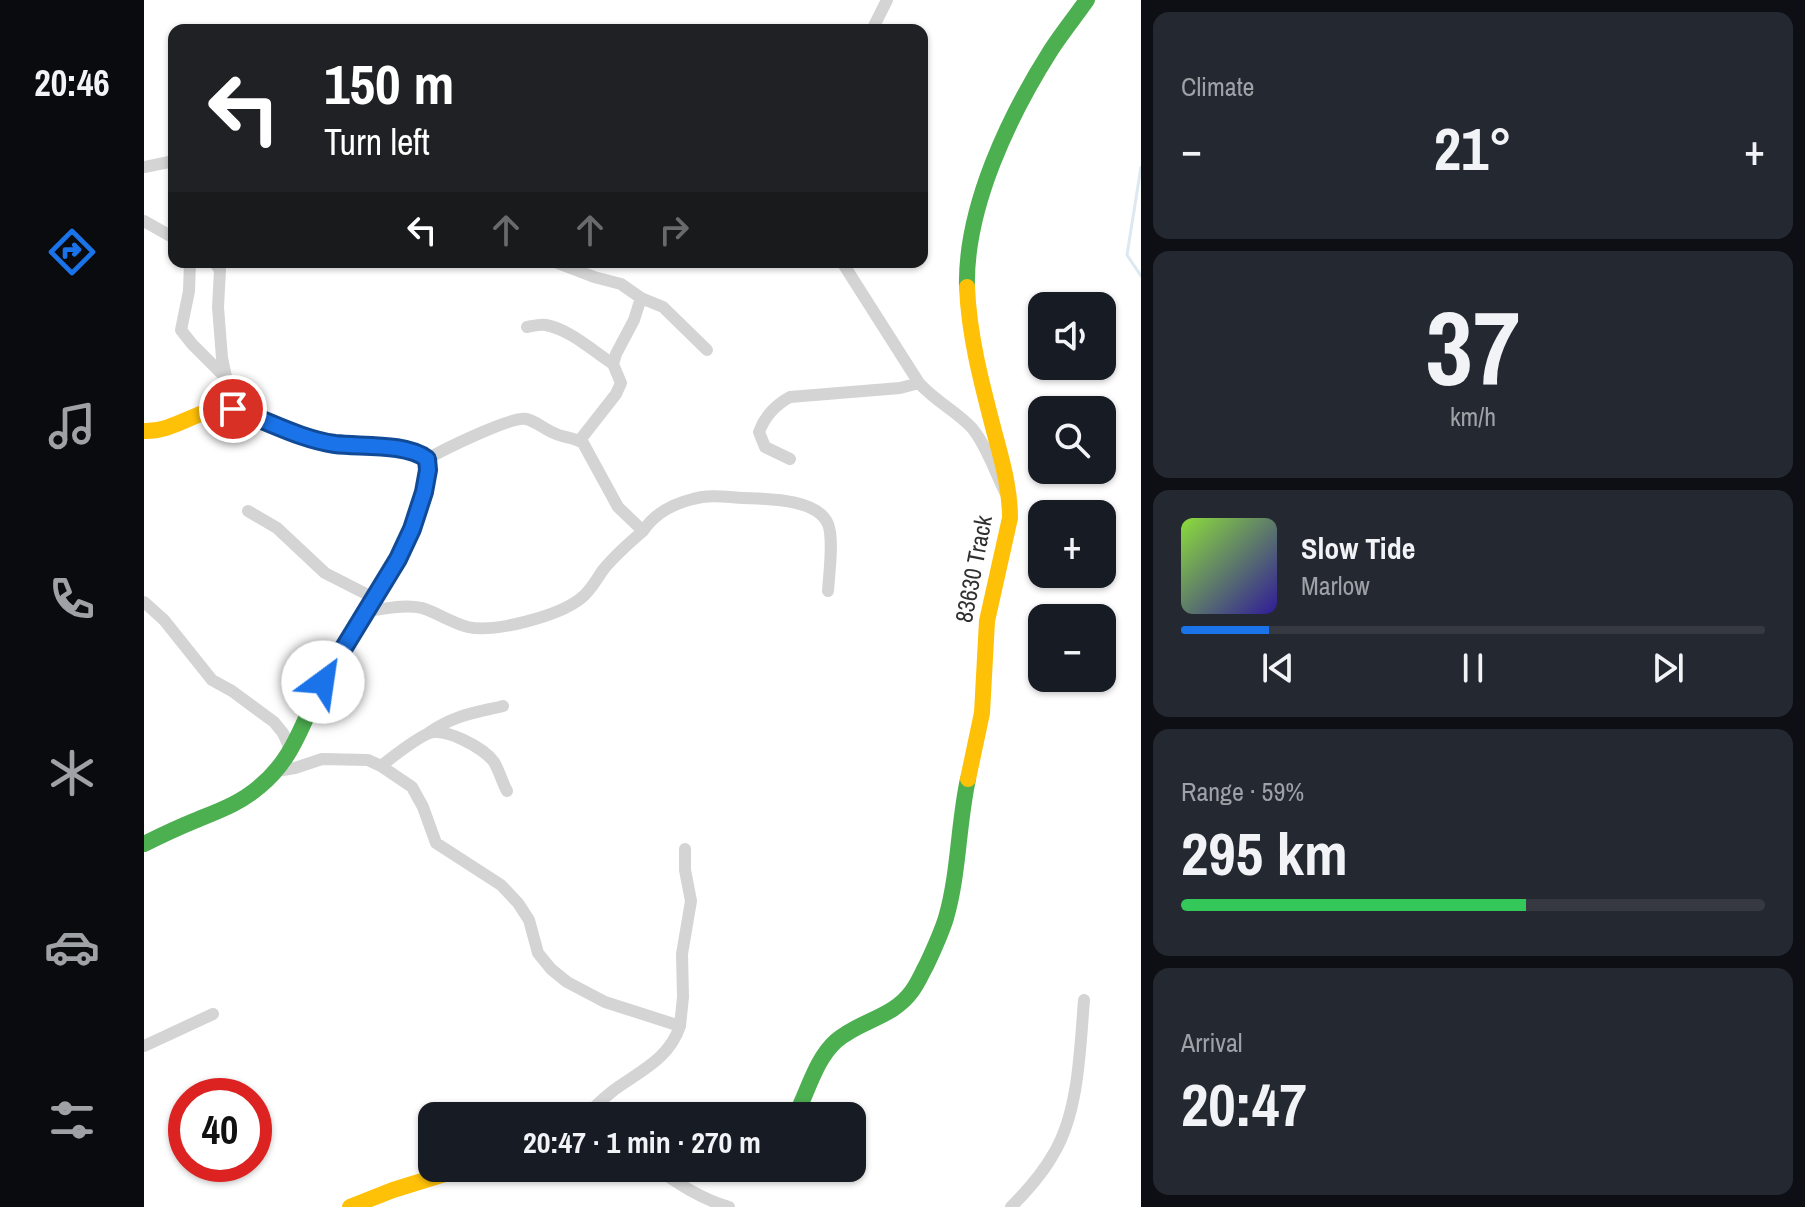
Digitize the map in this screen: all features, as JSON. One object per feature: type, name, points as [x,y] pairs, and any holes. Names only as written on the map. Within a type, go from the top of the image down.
[{"type":"street","points":[[875,24],[887,0]]},
{"type":"street","name":"83630 Track","points":[[802,1102],[815,1070],[835,1042],[899,1007],[914,989],[938,941],[946,917],[962,807],[982,713],[987,621],[1010,518],[1007,480],[973,340],[967,270],[969,245],[994,164],[1021,106],[1046,58],[1087,0]]},
{"type":"street","points":[[144,167],[168,162]]},
{"type":"street","points":[[144,221],[168,235]]},
{"type":"street","points":[[190,268],[189,291],[181,330],[225,377]]},
{"type":"street","points":[[218,268],[219,331],[233,409]]},
{"type":"street","points":[[571,268],[621,284],[641,298],[663,307],[707,350]]},
{"type":"street","points":[[846,268],[919,383],[973,430],[1010,502]]},
{"type":"street","points":[[613,364],[641,298]]},
{"type":"street","points":[[527,327],[544,325],[560,330],[613,364],[621,383],[580,440]]},
{"type":"street","points":[[790,459],[765,447],[759,432],[767,414],[781,402],[790,397],[900,388],[919,383]]},
{"type":"street","points":[[144,431],[164,432],[204,412],[233,409],[312,439],[407,450],[427,459],[428,470],[412,529],[398,559],[323,682],[289,755],[277,771],[233,806],[144,844]]},
{"type":"street","points":[[427,459],[518,418],[531,420],[556,434],[580,440],[618,507],[643,531]]},
{"type":"street","points":[[248,511],[277,528],[325,573],[370,605],[420,608],[470,627],[500,627],[539,618],[581,599],[615,556],[643,531],[649,521],[663,510],[702,497],[775,499],[819,513],[828,524],[831,547],[828,591]]},
{"type":"street","points":[[144,602],[164,620],[212,680],[274,722],[288,744],[289,755]]},
{"type":"street","points":[[381,766],[447,721],[503,706]]},
{"type":"street","points":[[430,732],[442,733],[479,748],[494,762],[507,791]]},
{"type":"street","points":[[277,771],[322,759],[368,760],[381,766],[412,787],[436,843],[501,885],[518,903],[529,920],[538,953],[559,976],[605,1002],[680,1026]]},
{"type":"street","points":[[602,1102],[657,1061],[676,1040],[683,1009],[682,954],[691,901],[685,870],[685,849]]},
{"type":"street","points":[[1011,1207],[1054,1154],[1063,1136],[1078,1079],[1084,1000]]},
{"type":"street","points":[[144,1046],[213,1014]]},
{"type":"street","points":[[350,1207],[419,1182]]},
{"type":"street","points":[[675,1182],[729,1207]]},
{"type":"waterway","points":[[1141,167],[1127,255],[1141,276]]},
{"type":"traffic: fast","points":[[967,287],[973,226],[992,164],[1035,76],[1087,0]]},
{"type":"traffic: fast","points":[[144,844],[244,798],[282,763],[325,679],[393,567],[423,495]]},
{"type":"traffic: fast","points":[[801,1102],[817,1067],[836,1041],[904,1000],[927,964],[942,930],[950,901],[968,779]]},
{"type":"traffic: slow","points":[[967,287],[973,340],[1004,472],[1010,518],[987,621],[982,713],[968,779]]},
{"type":"traffic: slow","points":[[144,431],[166,428],[215,410],[237,410],[317,440],[402,450],[424,456],[429,467],[423,495]]},
{"type":"traffic: slow","points":[[350,1207],[419,1182]]},
{"type":"route","points":[[233,409],[312,439],[407,450],[422,455],[429,465],[412,529],[398,559],[323,682]]}]
